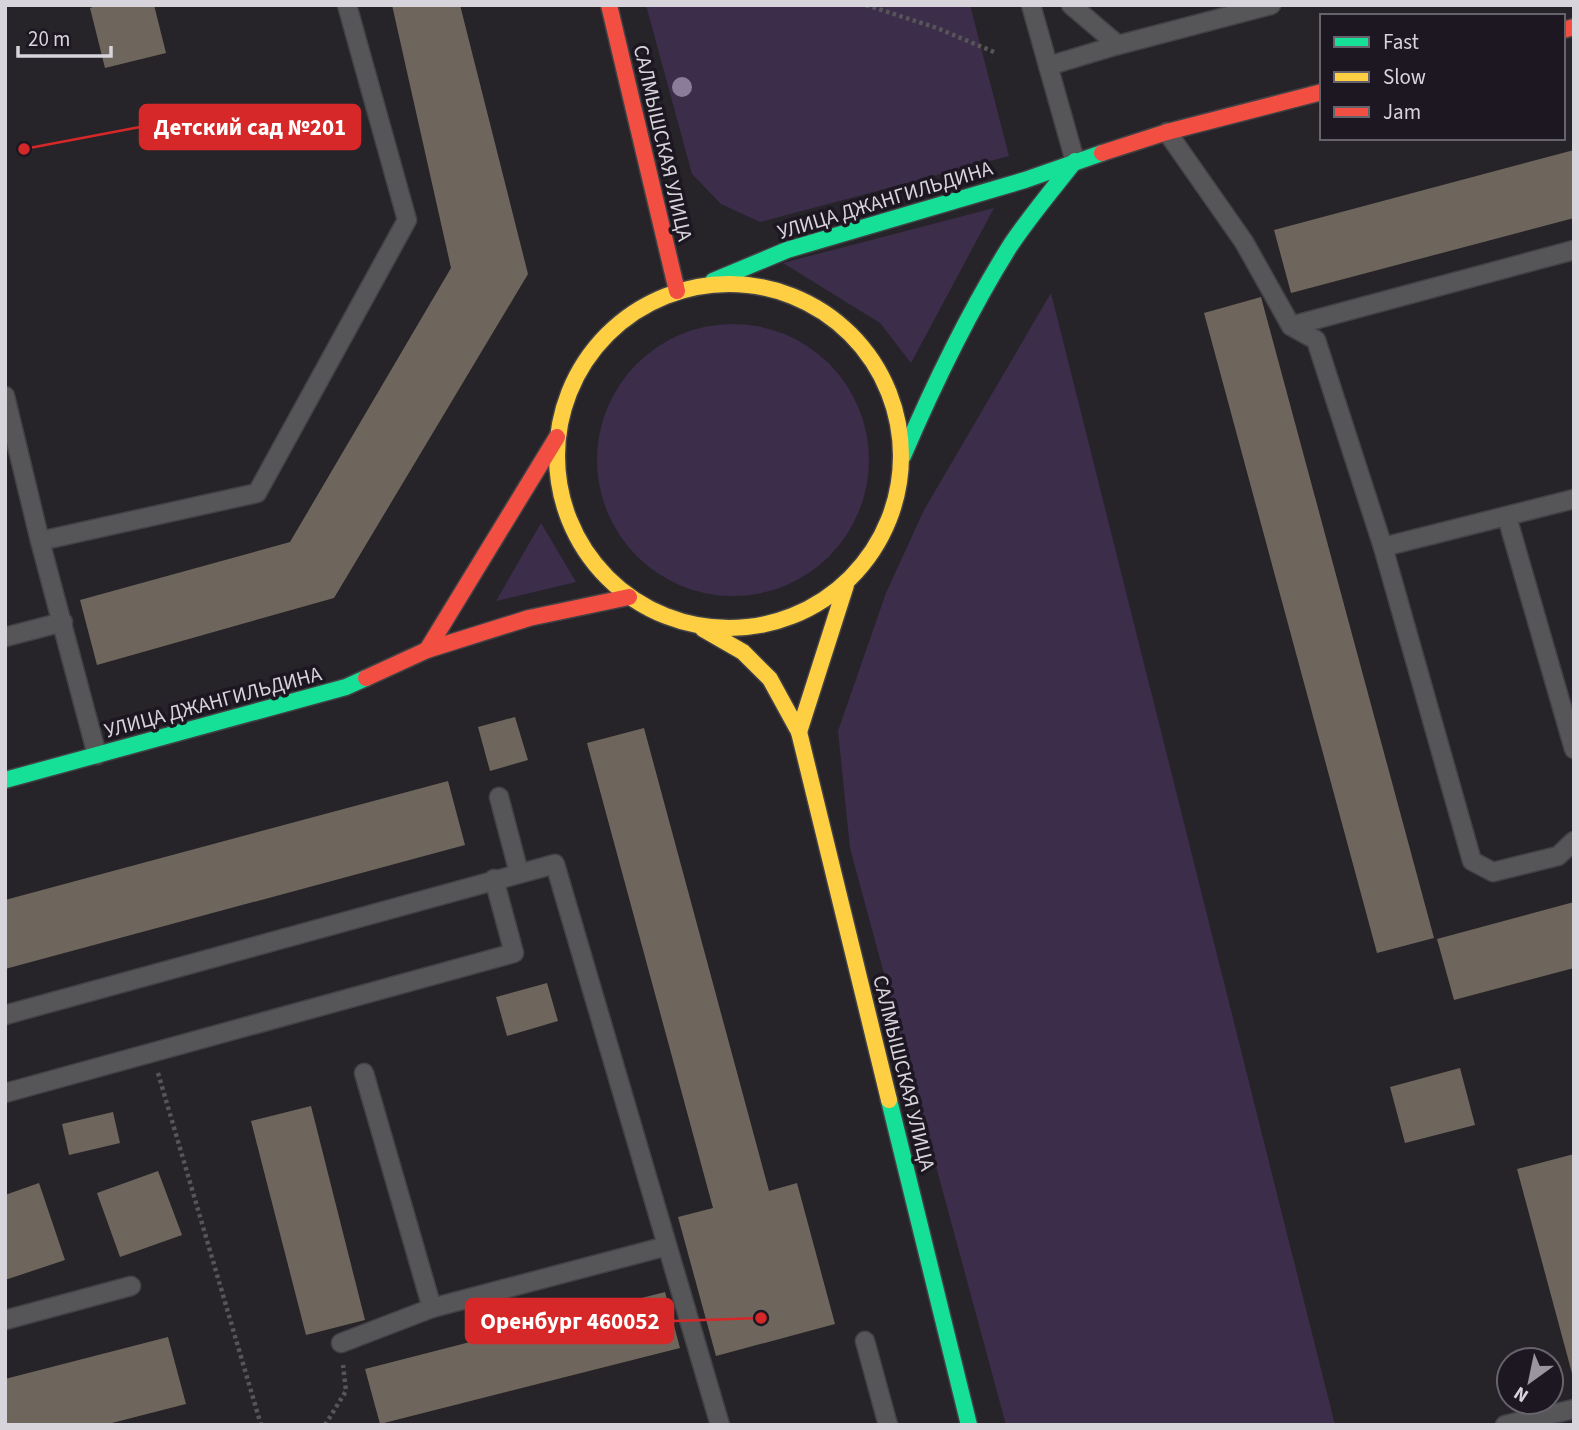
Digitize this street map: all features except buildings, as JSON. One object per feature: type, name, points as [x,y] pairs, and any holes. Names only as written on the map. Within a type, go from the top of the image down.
[{"type":"main road","name":"САЛМЫШСКАЯ УЛИЦА","points":[[609,5],[677,290]]},
{"type":"main road","name":"УЛИЦА ДЖАНГИЛЬДИНА","points":[[708,284],[787,250],[1024,180],[1167,132],[1320,93]]},
{"type":"main road","points":[[557,437],[561,498],[586,553],[629,597],[698,626],[751,628],[802,614],[846,585],[877,548],[897,504],[903,456],[932,390],[973,310],[1012,244],[1076,162]]},
{"type":"main road","points":[[428,650],[557,437],[576,373],[618,322],[677,290],[708,284],[781,290],[844,326],[888,385],[903,456]]},
{"type":"main road","points":[[799,732],[846,585]]},
{"type":"main road","name":"УЛИЦА ДЖАНГИЛЬДИНА","points":[[5,780],[346,687],[428,650],[528,618],[629,597]]},
{"type":"main road","name":"САЛМЫШСКАЯ УЛИЦА","points":[[698,626],[743,652],[770,679],[799,732],[969,1425]]},
{"type":"lane","points":[[40,541],[257,493],[407,220],[347,5]]},
{"type":"lane","points":[[1031,5],[1076,162]]},
{"type":"lane","points":[[1071,5],[1118,45]]},
{"type":"lane","points":[[1048,66],[1271,5]]},
{"type":"lane","points":[[1167,132],[1244,242],[1291,326],[1316,340],[1382,547],[1472,861],[1493,872],[1558,856],[1574,841]]},
{"type":"lane","points":[[1291,326],[1574,250]]},
{"type":"lane","points":[[5,396],[97,755]]},
{"type":"lane","points":[[1382,547],[1574,499]]},
{"type":"lane","points":[[1507,517],[1574,749]]},
{"type":"lane","points":[[5,637],[62,622]]},
{"type":"lane","points":[[499,797],[519,873]]},
{"type":"lane","points":[[5,1015],[555,864],[720,1425]]},
{"type":"lane","points":[[5,1093],[514,953],[494,879]]},
{"type":"lane","points":[[364,1073],[432,1308]]},
{"type":"lane","points":[[341,1343],[432,1308],[667,1246]]},
{"type":"lane","points":[[5,1320],[131,1286]]},
{"type":"lane","points":[[865,1341],[888,1425]]},
{"type":"lane","points":[[1505,1425],[1574,1409]]},
{"type":"path","points":[[866,5],[937,28],[994,52]]},
{"type":"path","points":[[152,1052],[261,1425]]},
{"type":"path","points":[[325,1425],[346,1391],[341,1343]]},
{"type":"shaded area","points":[[646,5],[970,5],[1009,156],[760,222],[721,204],[692,174]]},
{"type":"shaded area","points":[[994,208],[911,363],[880,323],[783,263]]},
{"type":"shaded area","points":[[1051,293],[1335,1425],[1006,1425],[850,848],[838,731],[886,593],[924,510]]},
{"type":"shaded area","points":[[733,324],[772,330],[797,340],[829,364],[846,385],[858,408],[866,434],[869,460],[863,499],[853,524],[829,556],[808,573],[785,585],[759,593],[733,596],[694,590],[669,580],[637,556],[620,535],[608,512],[600,486],[597,460],[603,421],[613,396],[637,364],[658,347],[681,335],[707,327]]},
{"type":"shaded area","points":[[541,523],[576,582],[496,601]]},
{"type":"traffic: fast","points":[[713,281],[787,250],[1025,180],[1102,153]]},
{"type":"traffic: fast","points":[[903,456],[952,349],[995,271],[1010,246],[1075,161]]},
{"type":"traffic: fast","points":[[5,780],[346,687],[366,678]]},
{"type":"traffic: fast","points":[[889,1100],[969,1425]]},
{"type":"traffic: slow","points":[[729,284],[762,288],[795,297],[838,323],[862,347],[888,390],[897,423],[901,456],[897,489],[888,522],[862,565],[838,589],[795,615],[762,624],[729,628],[696,624],[663,615],[620,589],[596,565],[570,522],[561,489],[557,456],[561,423],[570,390],[596,347],[620,323],[663,297],[696,288],[729,284]]},
{"type":"traffic: slow","points":[[799,732],[846,585]]},
{"type":"traffic: slow","points":[[703,629],[743,652],[770,679],[799,732],[889,1100]]},
{"type":"traffic: jam","points":[[609,5],[677,291]]},
{"type":"traffic: jam","points":[[1565,29],[1574,27]]},
{"type":"traffic: jam","points":[[1102,153],[1167,132],[1320,93]]},
{"type":"traffic: jam","points":[[427,650],[557,437]]},
{"type":"traffic: jam","points":[[366,678],[427,650],[529,618],[629,597]]},
{"type":"place","name":"Детский сад №201","points":[[24,149]]},
{"type":"place","name":"Оренбург 460052","points":[[761,1318]]}]
